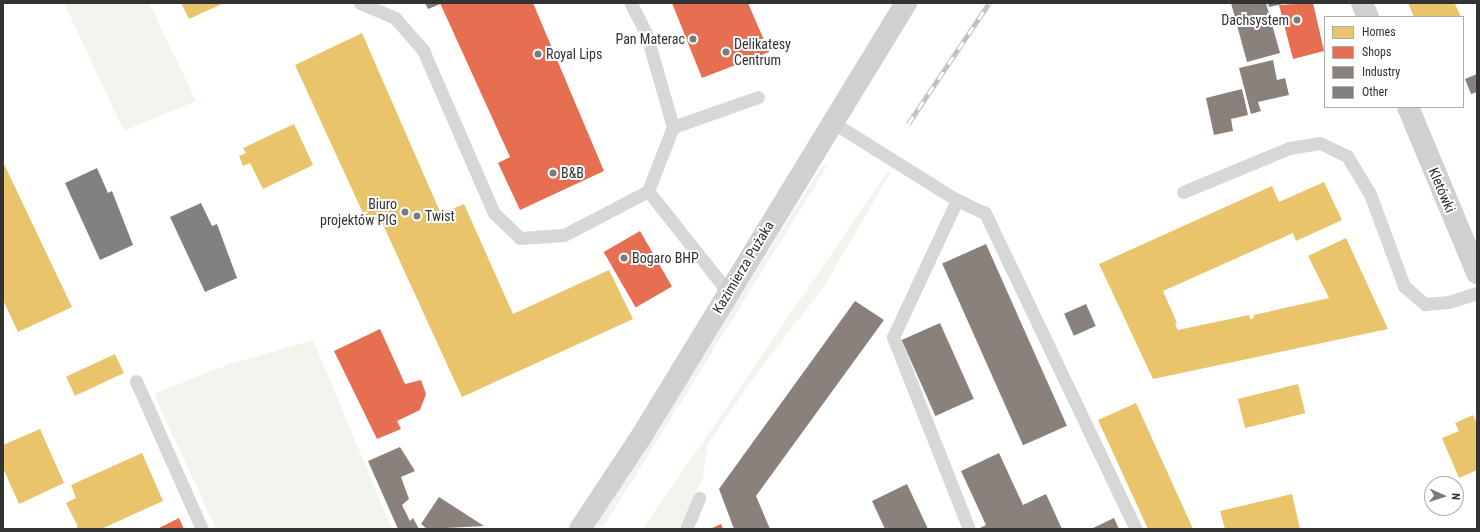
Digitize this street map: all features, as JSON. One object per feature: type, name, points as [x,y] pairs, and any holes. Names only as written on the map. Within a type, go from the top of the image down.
[{"type":"street","name":"Kazimierza Pużaka","points":[[580,529],[641,437],[728,292],[906,3]]},
{"type":"street","points":[[1362,3],[1368,16]]},
{"type":"street","name":"Kletówki","points":[[1408,108],[1477,273]]},
{"type":"lane","points":[[360,3],[395,18],[423,50],[494,213],[520,238],[564,235],[648,191],[673,127],[646,33],[631,3]]},
{"type":"lane","points":[[673,127],[758,97]]},
{"type":"lane","points":[[832,122],[957,200],[985,213],[1136,529]]},
{"type":"lane","points":[[1183,192],[1289,148],[1320,143],[1347,156],[1370,194],[1404,286],[1425,304],[1449,302],[1477,293]]},
{"type":"lane","points":[[648,191],[728,292]]},
{"type":"lane","points":[[957,200],[892,337],[969,529]]},
{"type":"lane","points":[[136,381],[202,529]]},
{"type":"lane","points":[[686,529],[699,498]]},
{"type":"shaded area","points":[[64,3],[149,3],[196,101],[124,131]]},
{"type":"shaded area","points":[[828,165],[604,526],[594,529],[822,166]]},
{"type":"shaded area","points":[[888,171],[890,173],[825,285],[757,373],[708,444],[703,477],[679,529],[643,529]]},
{"type":"shaded area","points":[[313,340],[392,529],[216,529],[154,394],[227,365]]},
{"type":"building: Homes","points":[[181,3],[224,3],[189,19]]},
{"type":"building: Homes","points":[[1408,3],[1455,4],[1461,16],[1414,16]]},
{"type":"building: Homes","name":"Twist","points":[[362,33],[441,214],[464,204],[513,314],[609,270],[633,319],[462,397],[380,218],[368,224],[295,65]]},
{"type":"building: Homes","points":[[294,124],[313,165],[263,189],[250,163],[243,166],[239,156],[246,153],[243,148]]},
{"type":"building: Homes","points":[[3,162],[72,307],[18,332],[3,300]]},
{"type":"building: Homes","points":[[1324,182],[1342,220],[1296,241],[1293,233],[1163,291],[1177,323],[1175,324],[1178,330],[1249,315],[1250,319],[1254,318],[1254,315],[1329,298],[1308,256],[1346,238],[1388,329],[1153,379],[1099,264],[1272,186],[1279,202]]},
{"type":"building: Homes","points":[[115,354],[124,373],[75,396],[66,377]]},
{"type":"building: Homes","points":[[1298,384],[1305,413],[1245,428],[1238,399]]},
{"type":"building: Homes","points":[[1136,403],[1193,529],[1148,529],[1098,420]]},
{"type":"building: Homes","points":[[1473,415],[1477,424],[1477,470],[1464,476],[1458,476],[1442,438],[1459,431],[1455,423]]},
{"type":"building: Homes","points":[[40,429],[64,483],[19,504],[3,468],[3,445]]},
{"type":"building: Homes","points":[[142,453],[163,501],[101,529],[73,529],[78,527],[66,503],[76,498],[71,485]]},
{"type":"building: Homes","points":[[1292,494],[1300,529],[1225,529],[1220,511]]},
{"type":"building: Shops","points":[[440,3],[533,3],[604,171],[520,210],[498,163],[510,157]]},
{"type":"building: Shops","points":[[672,3],[748,3],[769,52],[702,78]]},
{"type":"building: Shops","points":[[1313,3],[1324,51],[1293,59],[1279,5]]},
{"type":"building: Shops","points":[[640,231],[672,286],[636,307],[604,252]]},
{"type":"building: Shops","points":[[380,329],[405,384],[421,380],[426,394],[420,410],[397,421],[401,429],[377,439],[334,351]]},
{"type":"building: Shops","points":[[179,518],[184,529],[157,529]]},
{"type":"building: Shops","points":[[721,524],[723,529],[710,529]]},
{"type":"building: Industry","points":[[425,3],[443,3],[428,9]]},
{"type":"building: Industry","points":[[1231,3],[1266,3],[1280,53],[1247,62]]},
{"type":"building: Industry","points":[[1268,3],[1283,3],[1283,4],[1269,7]]},
{"type":"building: Industry","points":[[1273,60],[1277,80],[1285,78],[1289,95],[1258,102],[1261,111],[1251,114],[1239,68]]},
{"type":"building: Industry","points":[[1477,74],[1477,92],[1471,94],[1465,79]]},
{"type":"building: Industry","points":[[1242,89],[1248,115],[1231,119],[1233,131],[1214,135],[1206,98]]},
{"type":"building: Industry","points":[[986,244],[1067,426],[1023,445],[942,264]]},
{"type":"building: Industry","points":[[855,301],[884,320],[756,496],[770,529],[734,529],[719,489]]},
{"type":"building: Industry","points":[[1086,304],[1096,326],[1074,336],[1064,314]]},
{"type":"building: Industry","points":[[940,323],[974,399],[935,416],[902,340]]},
{"type":"building: Industry","points":[[400,447],[415,471],[401,477],[409,499],[402,505],[410,521],[413,518],[419,529],[398,529],[368,461]]},
{"type":"building: Industry","points":[[999,453],[1023,505],[1046,494],[1062,529],[978,529],[986,525],[961,471]]},
{"type":"building: Industry","points":[[907,484],[928,529],[885,529],[872,501]]},
{"type":"building: Industry","points":[[439,497],[484,526],[427,529],[421,524]]},
{"type":"building: Industry","points":[[1114,518],[1119,529],[1091,529]]},
{"type":"building: Other","points":[[97,168],[108,193],[112,191],[133,245],[100,260],[65,183]]},
{"type":"building: Other","points":[[201,203],[212,226],[217,224],[237,278],[205,292],[170,217]]},
{"type":"railway","points":[[908,124],[989,3]]},
{"type":"place","name":"Dachsystem","points":[[1297,20]]},
{"type":"place","name":"Pan Materac","points":[[693,39]]},
{"type":"place","name":"Delikatesy Centrum","points":[[726,52]]},
{"type":"place","name":"Royal Lips","points":[[538,54]]},
{"type":"place","name":"B&B","points":[[553,173]]},
{"type":"place","name":"Biuro projektów PIG","points":[[405,212]]},
{"type":"place","name":"Twist","points":[[417,216]]},
{"type":"place","name":"Bogaro BHP","points":[[624,258]]}]
